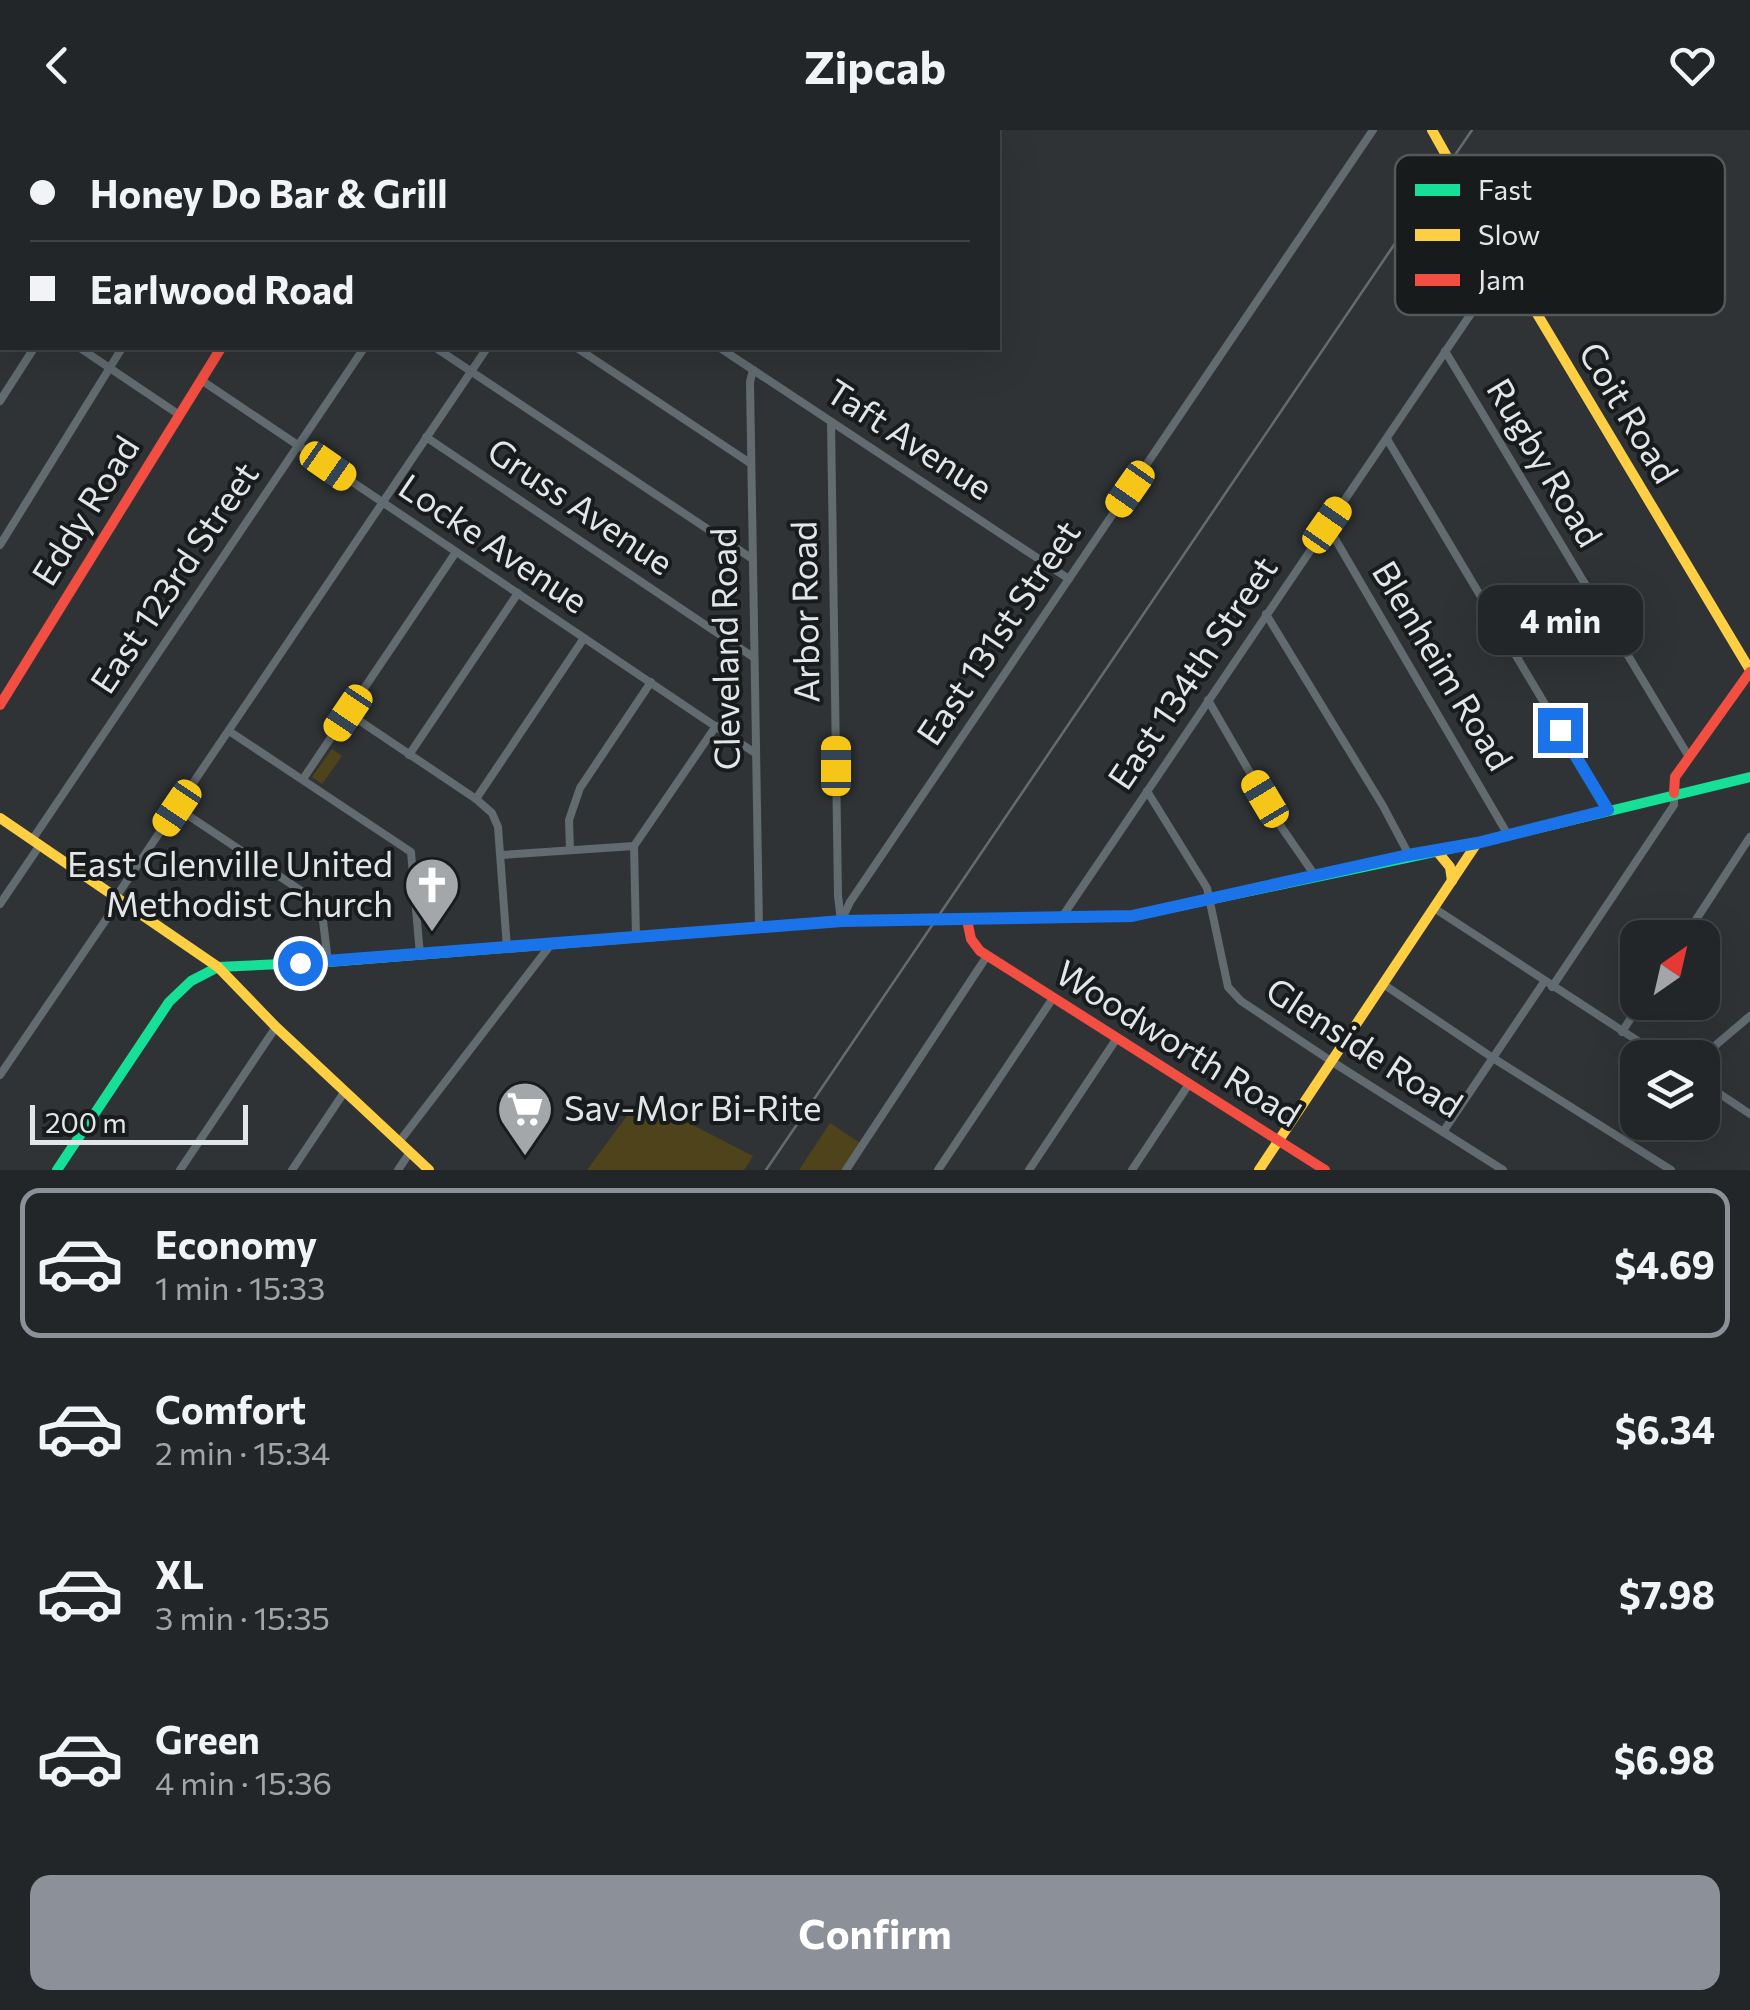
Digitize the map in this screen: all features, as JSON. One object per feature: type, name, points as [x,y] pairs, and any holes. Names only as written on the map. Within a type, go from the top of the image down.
[{"type":"street","name":"East 131st Street","points":[[842,921],[850,902],[1373,130]]},
{"type":"street","name":"Coit Road","points":[[1432,130],[1446,155]]},
{"type":"street","name":"East 134th Street","points":[[1062,917],[1470,315]]},
{"type":"street","name":"Coit Road","points":[[1538,315],[1750,671]]},
{"type":"street","points":[[0,401],[33,350]]},
{"type":"street","points":[[83,350],[178,414]]},
{"type":"street","points":[[0,545],[121,350]]},
{"type":"street","name":"Eddy Road","points":[[0,704],[220,350]]},
{"type":"street","name":"East 123rd Street","points":[[0,904],[36,842],[363,350]]},
{"type":"street","points":[[439,350],[751,558]]},
{"type":"street","points":[[0,1075],[485,350]]},
{"type":"street","points":[[580,350],[750,463]]},
{"type":"street","name":"Taft Avenue","points":[[723,350],[1068,578]]},
{"type":"street","name":"Rugby Road","points":[[1445,351],[1688,757]]},
{"type":"street","name":"Cleveland Road","points":[[753,370],[751,558],[760,928]]},
{"type":"street","name":"Locke Avenue","points":[[200,380],[755,753]]},
{"type":"street","name":"Arbor Road","points":[[832,422],[838,896],[842,921]]},
{"type":"street","name":"Gruss Avenue","points":[[426,437],[753,657]]},
{"type":"street","points":[[1387,438],[1608,810]]},
{"type":"street","name":"Blenheim Road","points":[[1327,525],[1508,835]]},
{"type":"street","points":[[303,780],[456,552]]},
{"type":"street","points":[[409,755],[518,594]]},
{"type":"street","points":[[1266,614],[1383,806],[1408,855]]},
{"type":"street","points":[[476,799],[584,638]]},
{"type":"street","points":[[1443,1132],[1674,804],[1675,777],[1750,671]]},
{"type":"street","points":[[570,849],[569,820],[580,788],[651,682]]},
{"type":"street","points":[[1208,700],[1282,828],[1316,876]]},
{"type":"street","points":[[348,713],[492,813],[498,826],[507,948]]},
{"type":"street","points":[[636,936],[634,846],[716,726]]},
{"type":"street","points":[[229,731],[411,852],[420,954]]},
{"type":"street","points":[[56,1170],[169,1002],[191,981],[218,967],[328,962],[842,921],[1132,916],[1477,843],[1750,777]]},
{"type":"street","name":"Glenside Road","points":[[1147,791],[1207,888],[1228,987],[1242,1001],[1332,1061],[1503,1170]]},
{"type":"street","points":[[177,808],[321,904],[328,962]]},
{"type":"street","points":[[0,818],[218,967],[276,1028],[429,1170]]},
{"type":"street","points":[[1696,920],[1750,837]]},
{"type":"street","points":[[1259,1170],[1477,843]]},
{"type":"street","points":[[500,855],[634,846]]},
{"type":"street","points":[[1436,850],[1450,867],[1452,881]]},
{"type":"street","points":[[1434,908],[1635,1040]]},
{"type":"street","name":"Woodworth Road","points":[[967,920],[975,947],[1325,1170]]},
{"type":"street","points":[[399,1142],[552,943]]},
{"type":"street","points":[[846,1170],[988,956]]},
{"type":"street","points":[[1383,984],[1671,1170]]},
{"type":"street","points":[[938,1170],[1053,998]]},
{"type":"street","points":[[1720,1041],[1750,1016]]},
{"type":"street","points":[[1622,1032],[1630,1020]]},
{"type":"street","points":[[180,1170],[276,1028]]},
{"type":"street","points":[[1029,1170],[1117,1038]]},
{"type":"street","points":[[1132,1170],[1189,1084]]},
{"type":"street","points":[[292,1170],[344,1091]]},
{"type":"street","points":[[1720,1093],[1749,1112]]},
{"type":"street","points":[[398,1170],[410,1152]]},
{"type":"shaded area","points":[[332,749],[342,756],[322,784],[312,777]]},
{"type":"shaded area","points":[[640,1098],[753,1156],[744,1170],[587,1170]]},
{"type":"shaded area","points":[[830,1123],[863,1145],[846,1170],[799,1170]]},
{"type":"railway","points":[[1455,155],[1472,130]]},
{"type":"railway","points":[[766,1170],[1395,243]]},
{"type":"traffic: fast","points":[[1096,917],[1132,916],[1477,843],[1750,777]]},
{"type":"traffic: fast","points":[[57,1170],[169,1002],[191,981],[218,967],[718,931]]},
{"type":"traffic: slow","points":[[1432,130],[1446,155]]},
{"type":"traffic: slow","points":[[1538,315],[1750,670]]},
{"type":"traffic: slow","points":[[0,818],[218,967],[276,1027],[429,1170]]},
{"type":"traffic: slow","points":[[1259,1170],[1477,843]]},
{"type":"traffic: slow","points":[[1436,850],[1450,867],[1452,881]]},
{"type":"traffic: jam","points":[[0,705],[220,350]]},
{"type":"traffic: jam","points":[[1674,793],[1675,777],[1750,672]]},
{"type":"traffic: jam","points":[[718,931],[841,921],[1096,917]]},
{"type":"traffic: jam","points":[[967,920],[971,939],[980,951],[1325,1170]]},
{"type":"place","name":"East Glenville United Methodist Church","points":[[432,934]]},
{"type":"place","name":"Sav-Mor Bi-Rite","points":[[525,1158]]},
{"type":"route","points":[[300,963],[842,921],[1132,916],[1477,843],[1608,810],[1560,730]]}]
